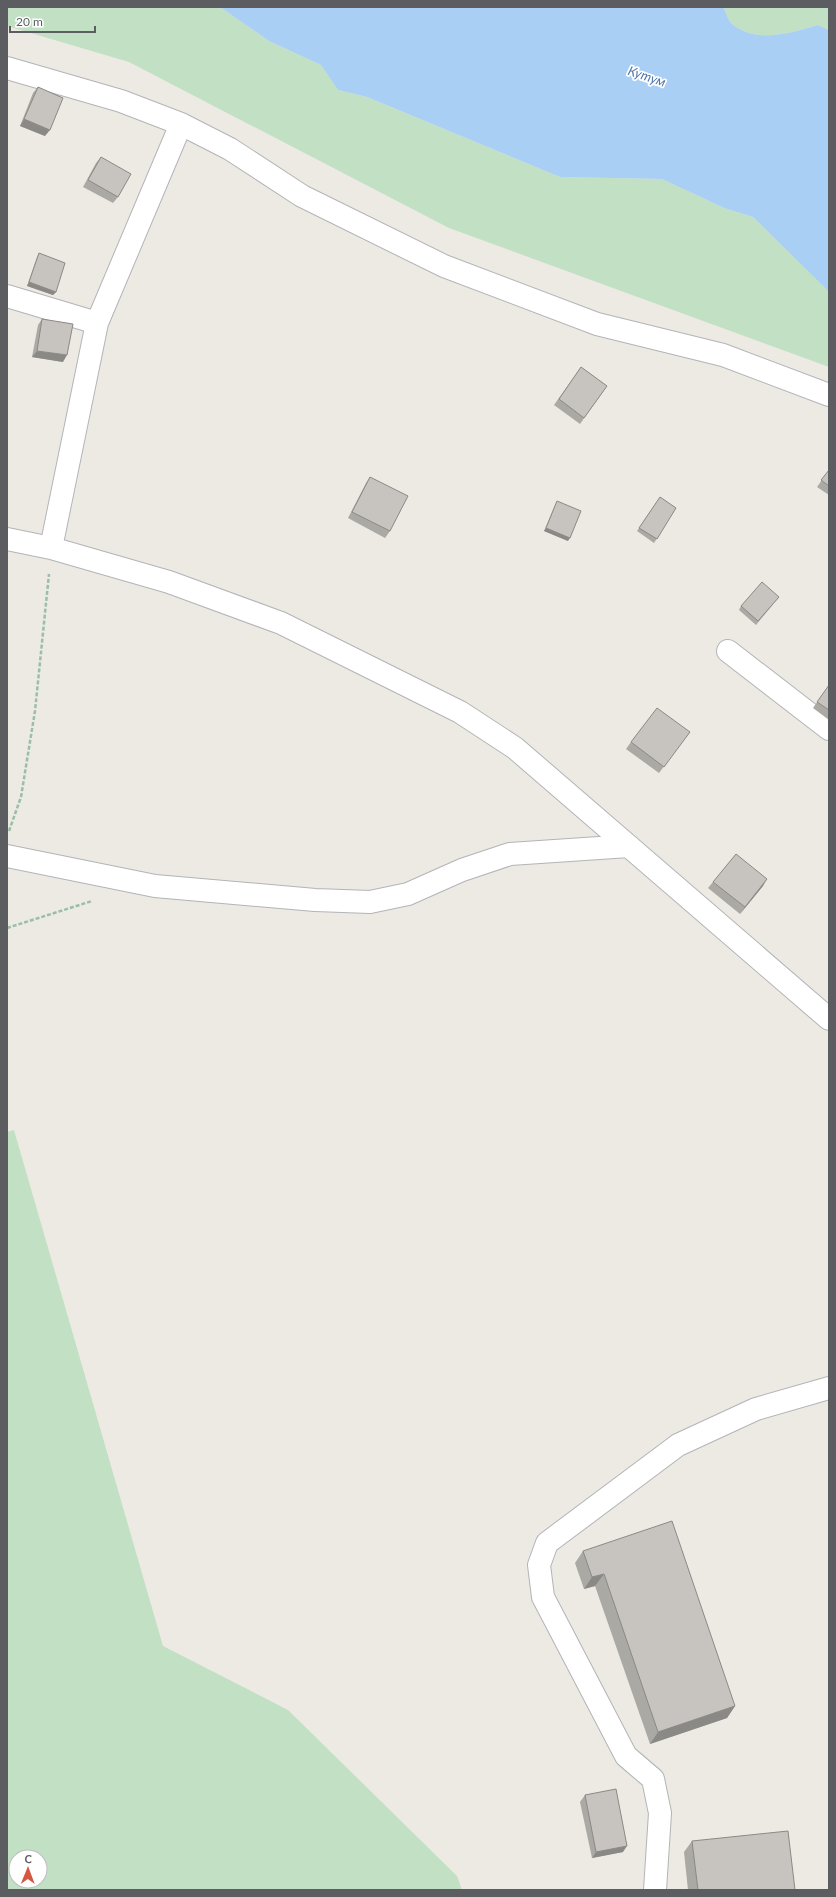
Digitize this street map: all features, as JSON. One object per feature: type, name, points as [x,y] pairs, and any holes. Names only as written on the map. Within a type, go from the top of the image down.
[{"type":"street","points":[[7,68],[121,101],[181,124],[230,149],[302,196],[444,266],[597,324],[723,355],[829,395]]},
{"type":"street","points":[[51,548],[97,323],[181,124]]},
{"type":"street","points":[[7,296],[97,323]]},
{"type":"street","points":[[7,539],[51,548],[169,582],[281,623],[460,712],[515,748],[829,1019]]},
{"type":"street","points":[[728,651],[829,729]]},
{"type":"street","points":[[7,856],[155,886],[315,900],[370,902],[408,894],[462,870],[510,854],[629,846]]},
{"type":"street","points":[[655,1890],[660,1813],[654,1779],[626,1756],[543,1596],[539,1565],[547,1543],[678,1445],[756,1409],[829,1388]]},
{"type":"path","points":[[7,837],[21,797],[35,711],[51,548]]},
{"type":"path","points":[[7,928],[97,900]]},
{"type":"green space","points":[[7,7],[220,7],[269,41],[321,65],[338,90],[367,97],[560,177],[662,179],[724,208],[753,217],[829,292],[829,367],[449,228],[129,62],[7,26]]},
{"type":"green space","points":[[723,7],[829,7],[829,30],[818,25],[774,35],[752,34],[732,24]]},
{"type":"green space","points":[[14,1130],[163,1646],[288,1710],[457,1876],[462,1890],[7,1890],[7,1132]]},
{"type":"water","name":"Кутум","points":[[220,7],[723,7],[732,24],[752,34],[774,35],[818,25],[829,30],[829,292],[753,217],[724,208],[662,179],[560,177],[367,97],[338,90],[321,65],[269,41]]},
{"type":"building","points":[[38,87],[63,98],[50,130],[24,119]]},
{"type":"building","points":[[101,157],[131,174],[118,197],[88,180]]},
{"type":"building","points":[[39,253],[65,263],[56,292],[29,282]]},
{"type":"building","points":[[42,319],[73,324],[67,355],[37,351]]},
{"type":"building","points":[[581,367],[607,386],[584,418],[559,399]]},
{"type":"building","points":[[829,470],[829,486],[821,480]]},
{"type":"building","points":[[370,477],[408,496],[390,531],[352,512]]},
{"type":"building","points":[[660,497],[676,508],[657,539],[639,528]]},
{"type":"building","points":[[557,501],[581,511],[570,538],[546,528]]},
{"type":"building","points":[[762,582],[779,597],[758,621],[741,606]]},
{"type":"building","points":[[829,685],[829,710],[817,702]]},
{"type":"building","points":[[657,708],[690,732],[664,767],[631,742]]},
{"type":"building","points":[[736,854],[767,879],[745,907],[713,882]]},
{"type":"building","points":[[672,1521],[735,1706],[658,1732],[604,1574],[592,1577],[583,1551]]},
{"type":"building","points":[[616,1789],[627,1846],[596,1852],[585,1795]]},
{"type":"building","points":[[788,1831],[795,1890],[698,1890],[692,1841]]}]
